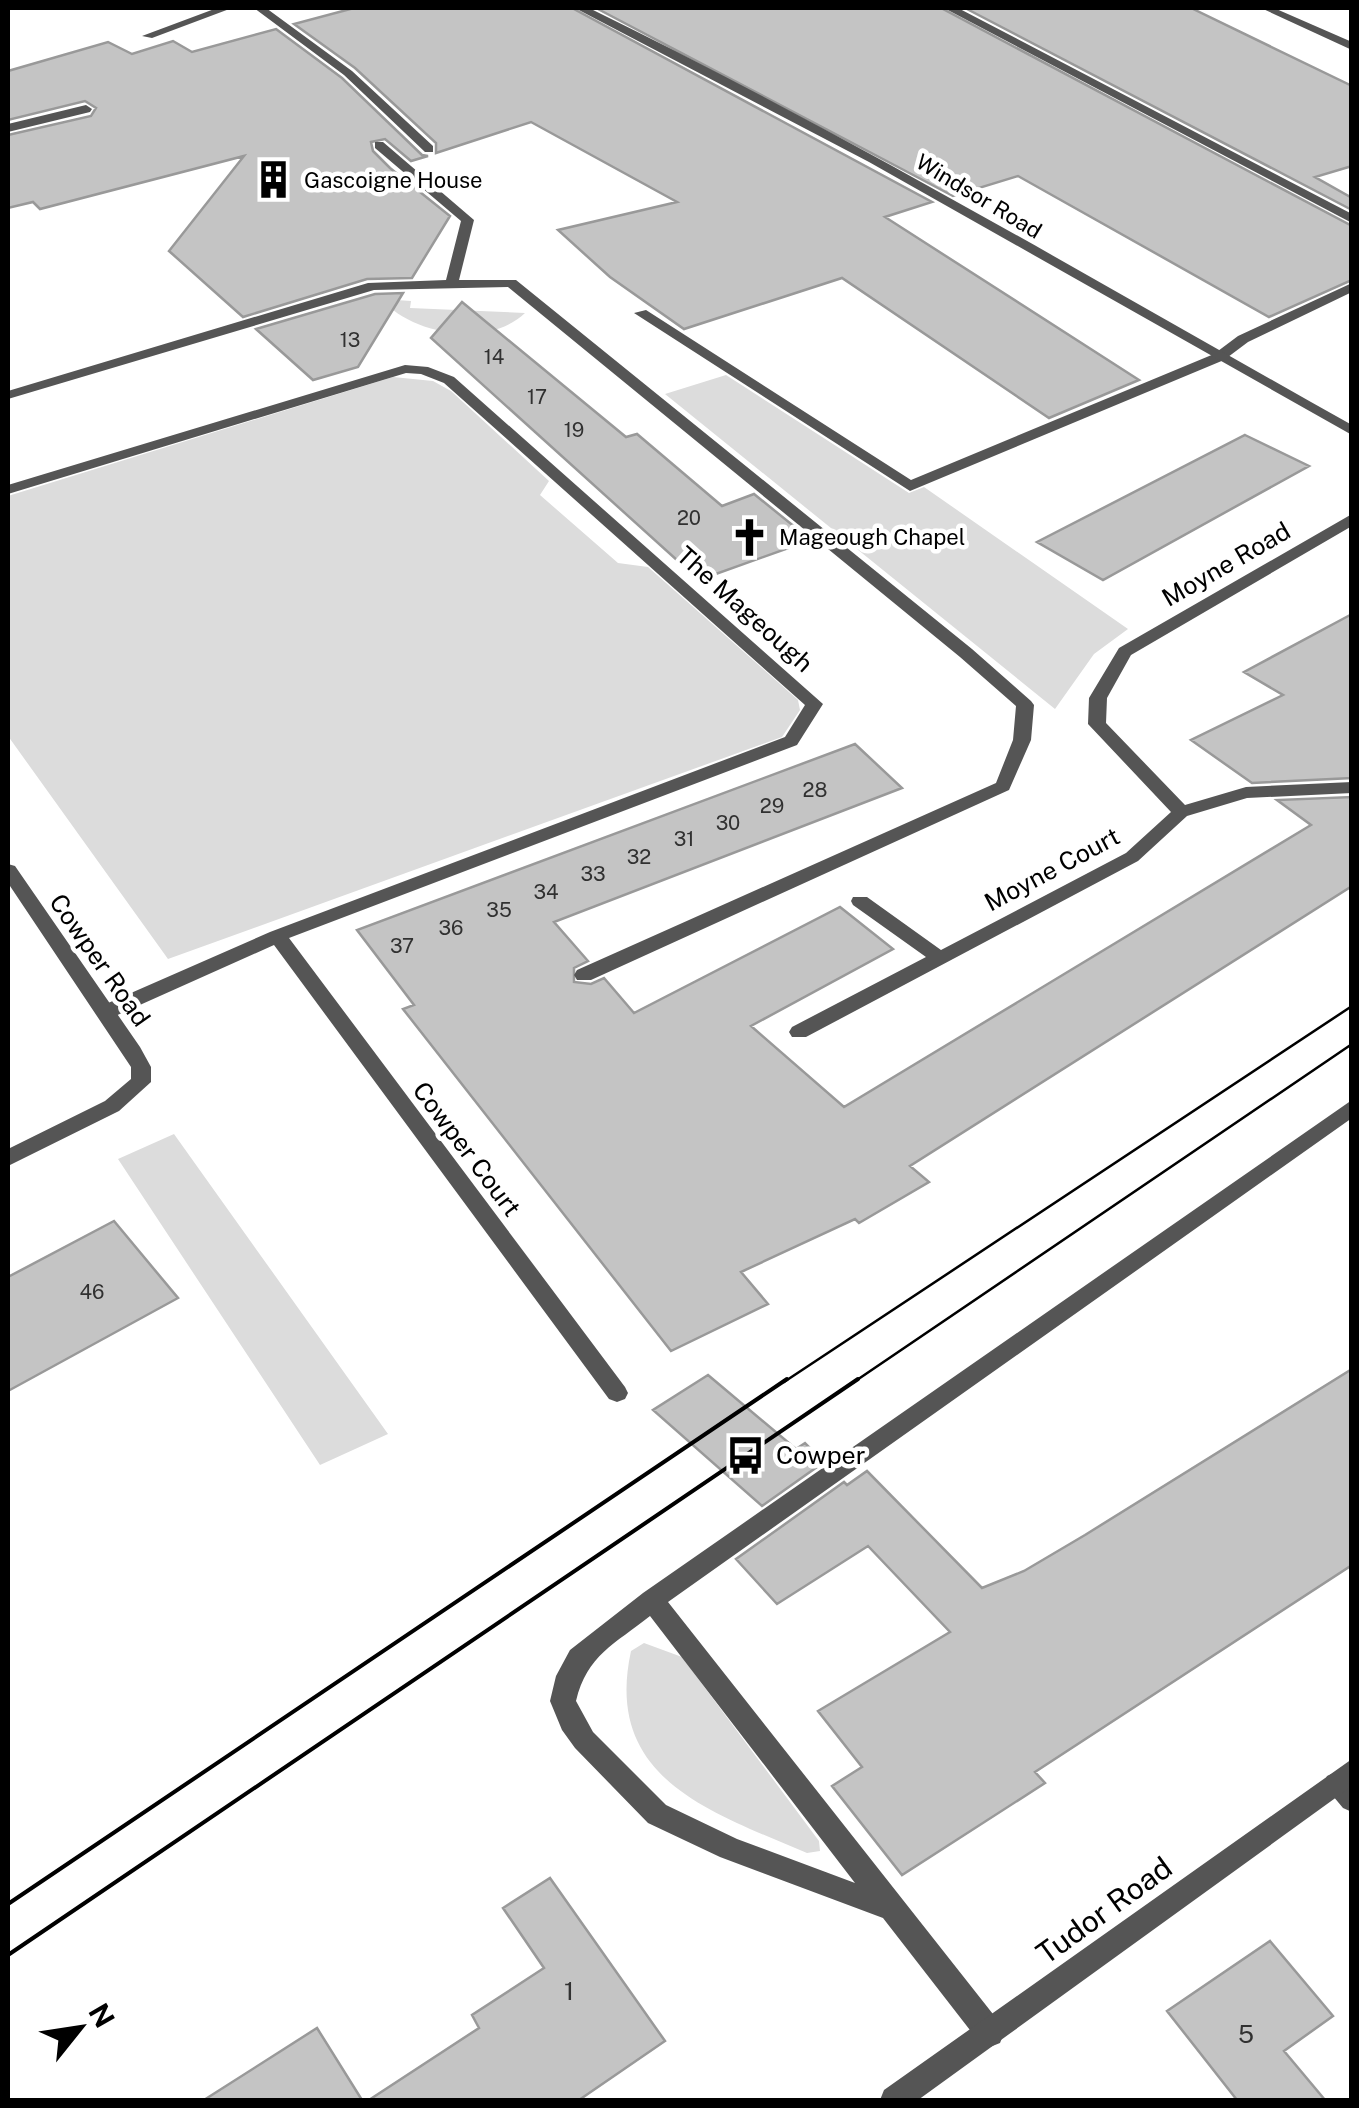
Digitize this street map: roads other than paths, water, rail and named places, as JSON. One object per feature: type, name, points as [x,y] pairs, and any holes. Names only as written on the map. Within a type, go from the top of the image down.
[{"type":"street","points":[[148,36],[226,8]]},
{"type":"street","points":[[259,8],[348,73],[429,149]]},
{"type":"street","name":"Windsor Road","points":[[581,8],[710,69],[876,158],[1352,431]]},
{"type":"street","points":[[950,8],[1352,218]]},
{"type":"street","points":[[1266,8],[1348,43]]},
{"type":"street","points":[[8,128],[86,110]]},
{"type":"street","points":[[379,146],[468,220],[452,282]]},
{"type":"street","points":[[8,395],[373,286],[510,284],[1025,705],[1022,740],[1002,786],[584,976]]},
{"type":"street","points":[[642,313],[910,486],[1219,357],[1243,340],[1352,287]]},
{"type":"street","name":"The Mageough","points":[[8,490],[405,369],[424,370],[449,380],[814,704],[791,742],[276,936],[106,1012]]},
{"type":"street","name":"Moyne Road","points":[[1181,812],[1097,724],[1098,698],[1125,652],[1352,519]]},
{"type":"street","name":"Moyne Court","points":[[799,1032],[1132,857],[1181,812],[1246,793],[1352,786]]},
{"type":"street","name":"Cowper Road","points":[[8,870],[133,1052],[141,1082],[112,1106],[8,1158]]},
{"type":"street","points":[[860,901],[938,957]]},
{"type":"street","name":"Cowper Court","points":[[276,936],[617,1393]]},
{"type":"street","points":[[892,1909],[729,1848],[657,1814],[571,1722],[564,1700],[569,1676],[579,1658],[652,1600],[1352,1107]]},
{"type":"street","points":[[652,1600],[990,2033]]},
{"type":"street","name":"Tudor Road","points":[[894,2100],[1346,1785]]},
{"type":"tram line","points":[[784,1382],[1352,1006]]},
{"type":"tram line","points":[[854,1382],[1352,1044]]},
{"type":"tram line","points":[[8,1904],[787,1379]]},
{"type":"tram line","points":[[8,1955],[858,1379]]},
{"type":"place","name":"Gascoigne House","points":[[274,180]]},
{"type":"place","name":"Mageough Chapel","points":[[749,537]]},
{"type":"place","name":"Cowper","points":[[746,1455]]}]
